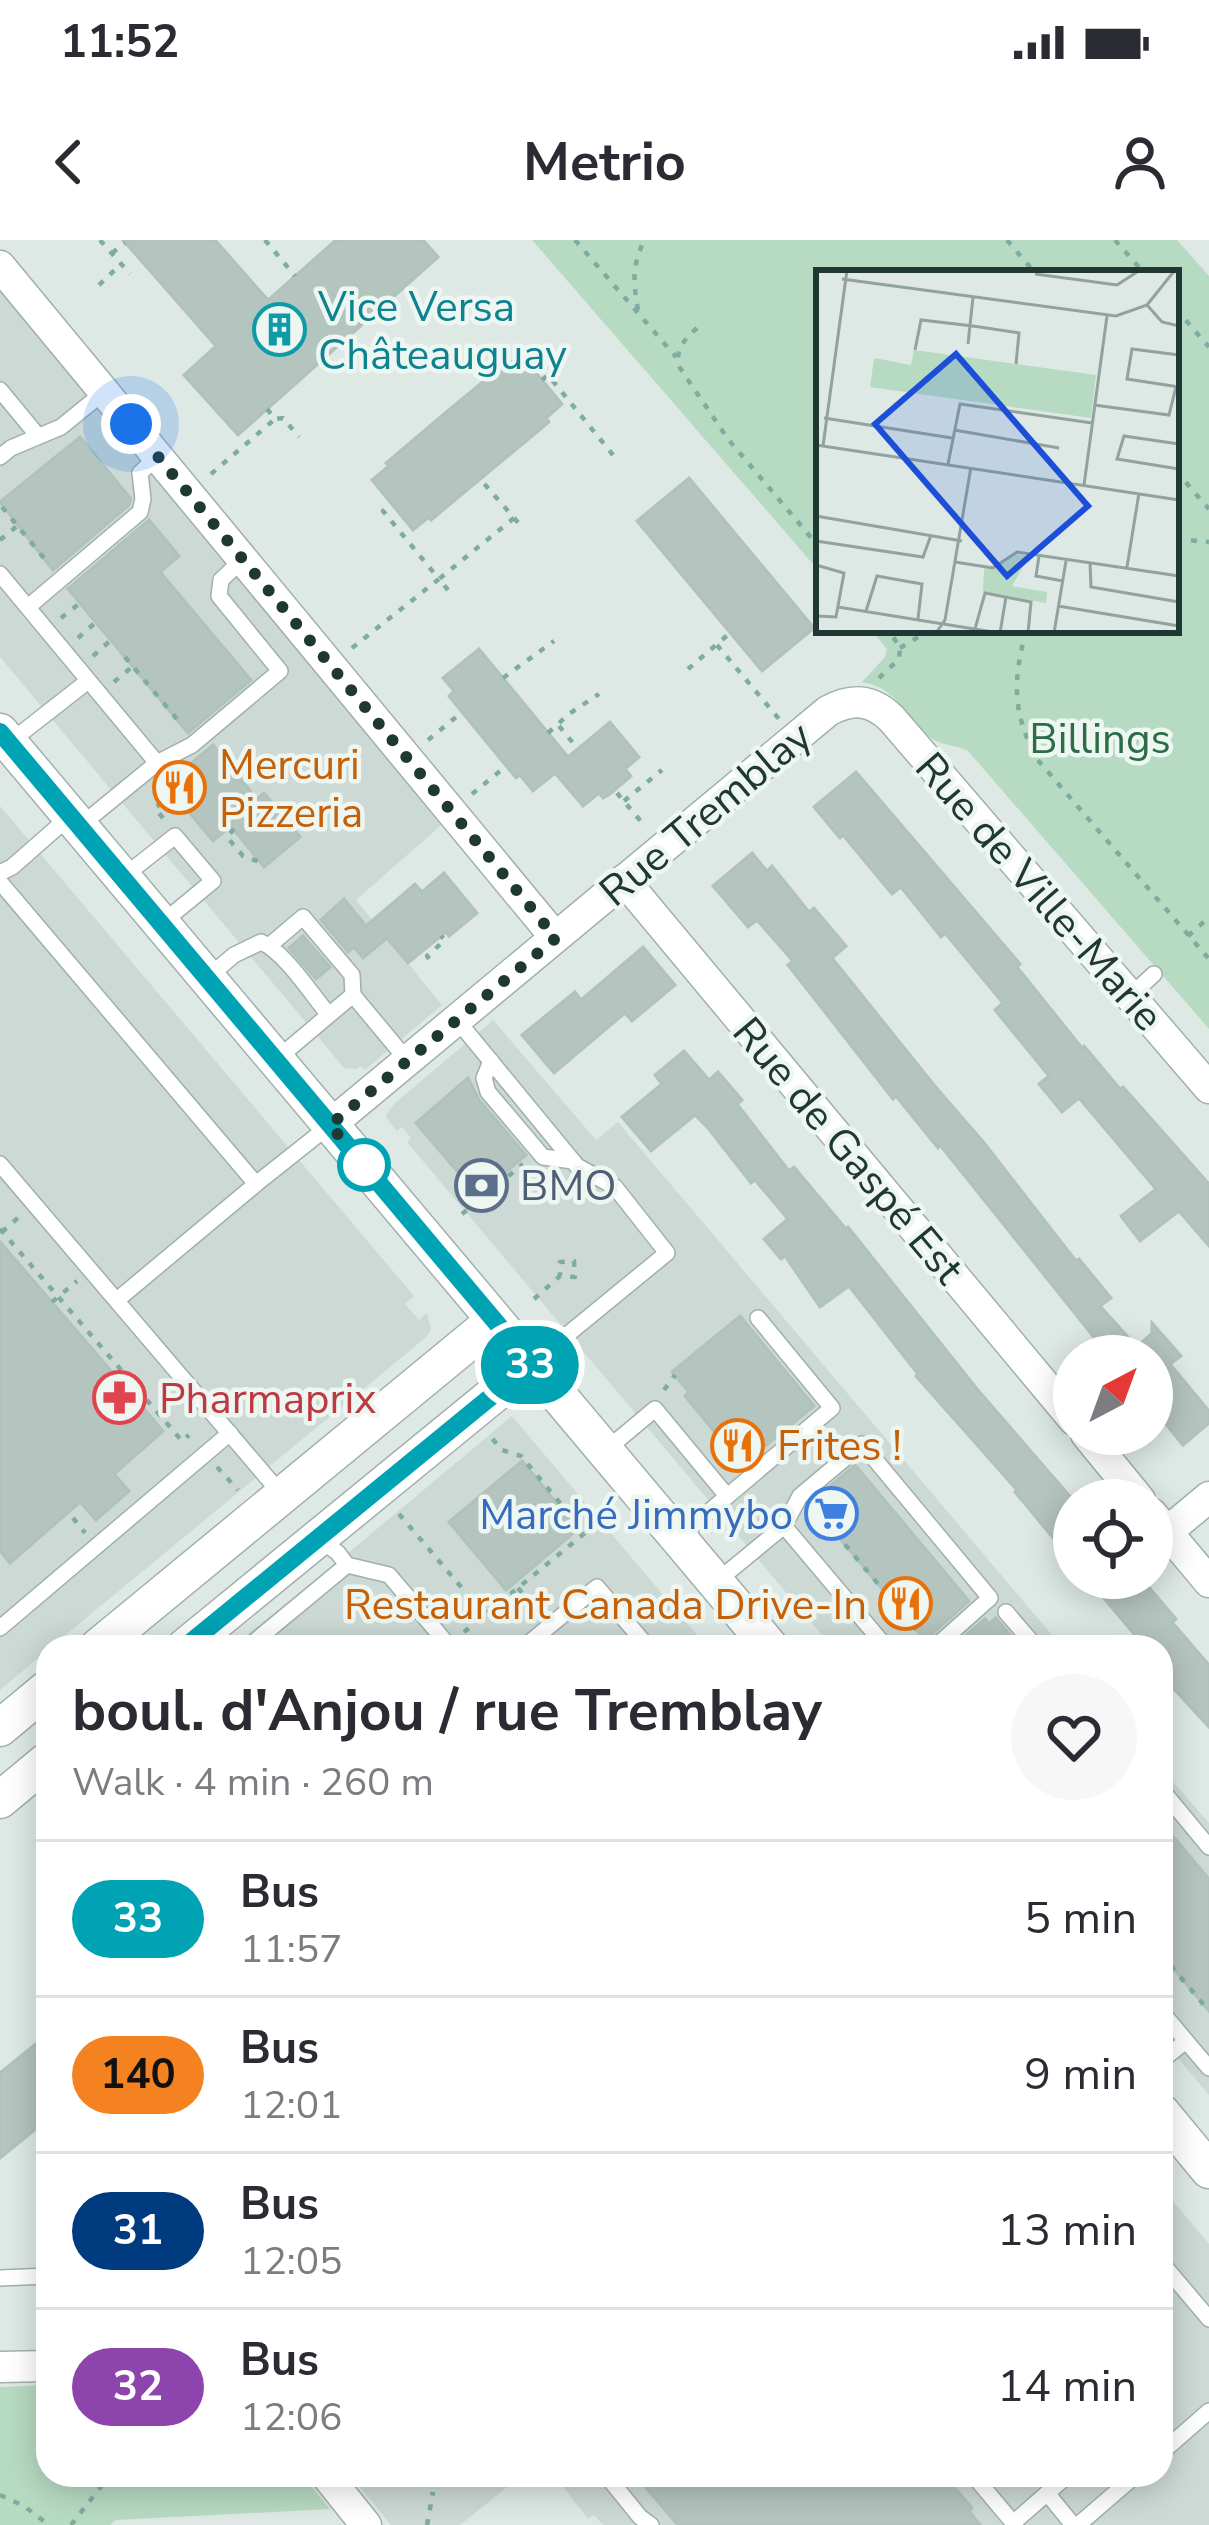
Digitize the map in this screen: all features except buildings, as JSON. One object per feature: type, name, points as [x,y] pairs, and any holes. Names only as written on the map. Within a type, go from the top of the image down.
[{"type":"street","points":[[0,266],[556,938]]},
{"type":"street","name":"Rue Tremblay","points":[[330,1125],[794,738],[839,705],[869,693]]},
{"type":"street","name":"Rue de Ville-Marie","points":[[869,693],[1209,1088]]},
{"type":"street","points":[[5,737],[760,1635]]},
{"type":"street","name":"Rue de Gaspé Est","points":[[624,880],[1053,1395]]},
{"type":"street","points":[[113,1635],[494,1321]]},
{"type":"street","points":[[200,1635],[531,1364]]},
{"type":"street","points":[[1103,1455],[1123,1479]]},
{"type":"street","points":[[282,1495],[318,1538]]},
{"type":"street","points":[[1173,1516],[1209,1497]]},
{"type":"street","points":[[1173,1539],[1209,1582]]},
{"type":"street","points":[[0,1728],[36,1698]]},
{"type":"street","points":[[0,1751],[28,1782]]},
{"type":"street","points":[[1173,2126],[1209,2170]]},
{"type":"street","points":[[0,2367],[36,2366]]},
{"type":"street","points":[[336,2487],[367,2525]]},
{"type":"lane","points":[[0,390],[38,436]]},
{"type":"lane","points":[[4,446],[61,427],[104,392]]},
{"type":"lane","points":[[28,607],[140,512],[140,473],[158,456]]},
{"type":"lane","points":[[243,559],[221,580],[219,596],[280,671],[192,746],[157,763],[0,878],[256,1184]]},
{"type":"lane","points":[[0,574],[157,763]]},
{"type":"lane","points":[[5,737],[88,681]]},
{"type":"lane","points":[[123,878],[175,836],[213,881],[162,923]]},
{"type":"lane","points":[[270,945],[302,917],[326,951],[352,975],[353,995],[407,1060]]},
{"type":"lane","points":[[207,978],[261,941],[300,974],[329,1015]]},
{"type":"lane","points":[[1130,996],[1154,974]]},
{"type":"lane","points":[[276,1060],[353,995]]},
{"type":"lane","points":[[457,1020],[577,1166],[615,1187],[667,1252],[531,1364]]},
{"type":"lane","points":[[117,1300],[330,1125]]},
{"type":"lane","points":[[0,1164],[282,1495]]},
{"type":"lane","points":[[679,1537],[832,1408],[758,1318]]},
{"type":"lane","points":[[606,1450],[655,1409],[728,1496]]},
{"type":"lane","points":[[0,1628],[230,1432]]},
{"type":"lane","points":[[716,1582],[784,1526],[800,1496],[862,1444],[990,1598],[945,1635]]},
{"type":"lane","points":[[784,1526],[876,1635]]},
{"type":"lane","points":[[318,1538],[347,1565],[389,1575],[439,1635]]},
{"type":"lane","points":[[269,1635],[347,1565]]},
{"type":"lane","points":[[539,1635],[597,1587],[638,1635]]},
{"type":"lane","points":[[1006,1612],[1026,1635]]},
{"type":"lane","points":[[1173,1806],[1209,1847]]},
{"type":"lane","points":[[1173,2023],[1197,2046],[1209,2068]]},
{"type":"lane","points":[[0,2278],[36,2276]]},
{"type":"lane","points":[[1173,2276],[1209,2319]]},
{"type":"lane","points":[[1173,2442],[1209,2411]]},
{"type":"lane","points":[[616,2487],[651,2525]]},
{"type":"lane","points":[[983,2487],[1014,2524],[1054,2487]]},
{"type":"lane","points":[[1047,2493],[1076,2525],[1119,2487]]},
{"type":"path","points":[[100,240],[130,274]]},
{"type":"path","points":[[265,240],[295,276]]},
{"type":"path","points":[[575,240],[676,357],[728,440],[816,543]]},
{"type":"path","points":[[639,313],[634,265],[644,240]]},
{"type":"path","points":[[1007,240],[1032,270]]},
{"type":"path","points":[[1115,240],[1141,270]]},
{"type":"path","points":[[112,254],[125,243]]},
{"type":"path","points":[[99,285],[121,264]]},
{"type":"path","points":[[1179,312],[1209,346]]},
{"type":"path","points":[[676,357],[697,328]]},
{"type":"path","points":[[542,380],[548,375],[614,455]]},
{"type":"path","points":[[267,409],[275,419]]},
{"type":"path","points":[[205,478],[275,419],[283,418],[299,437]]},
{"type":"path","points":[[1179,474],[1209,509]]},
{"type":"path","points":[[481,480],[523,528]]},
{"type":"path","points":[[391,504],[382,511],[448,590]]},
{"type":"path","points":[[2,507],[55,571]]},
{"type":"path","points":[[348,651],[514,518]]},
{"type":"path","points":[[0,540],[17,526]]},
{"type":"path","points":[[1179,539],[1209,542]]},
{"type":"path","points":[[688,670],[730,632]]},
{"type":"path","points":[[869,693],[899,659],[900,648],[891,633]]},
{"type":"path","points":[[900,648],[925,633]]},
{"type":"path","points":[[1025,633],[1016,700],[1022,731],[1036,758],[1209,959]]},
{"type":"path","points":[[503,678],[554,641]]},
{"type":"path","points":[[717,645],[794,738]]},
{"type":"path","points":[[125,657],[189,734]]},
{"type":"path","points":[[548,733],[598,694]]},
{"type":"path","points":[[424,742],[456,717]]},
{"type":"path","points":[[557,724],[578,749]]},
{"type":"path","points":[[624,801],[662,770]]},
{"type":"path","points":[[469,797],[500,771]]},
{"type":"path","points":[[617,793],[663,848]]},
{"type":"path","points":[[162,816],[155,808],[174,794]]},
{"type":"path","points":[[234,829],[227,837],[243,856],[260,862]]},
{"type":"path","points":[[1189,936],[1206,920]]},
{"type":"path","points":[[429,958],[445,940],[441,936]]},
{"type":"path","points":[[462,1214],[531,1157]]},
{"type":"path","points":[[475,1192],[481,1198]]},
{"type":"path","points":[[1,1231],[131,1388],[182,1441],[189,1436]]},
{"type":"path","points":[[534,1299],[560,1276]]},
{"type":"path","points":[[668,1383],[674,1375]]},
{"type":"path","points":[[465,1632],[585,1533],[520,1456],[502,1450],[487,1431]]},
{"type":"path","points":[[217,1467],[242,1495]]},
{"type":"path","points":[[811,1504],[923,1635]]},
{"type":"path","points":[[394,1508],[484,1615]]},
{"type":"path","points":[[518,1588],[534,1607]]},
{"type":"path","points":[[1173,1968],[1209,2011]]},
{"type":"path","points":[[70,2525],[100,2487]]},
{"type":"path","points":[[427,2525],[433,2492]]},
{"type":"path","points":[[0,2495],[49,2525]]},
{"type":"shaded area","points":[[0,283],[447,820],[356,900],[442,1005],[365,1070],[361,1066],[344,1068],[0,657]]},
{"type":"shaded area","points":[[0,806],[414,1296],[405,1304],[419,1320],[427,1313],[431,1329],[66,1635],[36,1635],[36,1660],[0,1690]]},
{"type":"shaded area","points":[[493,1020],[596,1140],[618,1122],[1052,1635],[822,1635],[407,1142],[411,1138],[402,1127],[397,1131],[388,1120],[393,1105]]},
{"type":"shaded area","points":[[512,1416],[697,1635],[247,1635]]},
{"type":"shaded area","points":[[1173,1782],[1209,1823],[1209,2095],[1173,2052]]},
{"type":"shaded area","points":[[1173,2201],[1209,2244],[1209,2525],[603,2525],[594,2515],[588,2519],[563,2487],[1173,2487]]},
{"type":"shaded area","points":[[360,2487],[507,2487],[460,2525],[391,2525]]},
{"type":"green space","name":"Billings","points":[[532,240],[1177,240],[1209,276],[1209,1029],[968,751],[931,738],[893,697],[862,682],[887,649],[874,633],[1179,633],[1179,270],[816,270],[816,568]]},
{"type":"green space","points":[[36,2386],[36,2487],[312,2487],[330,2509],[116,2520],[110,2525],[0,2525],[0,2387]]},
{"type":"bus line","name":"33","points":[[0,732],[531,1364],[200,1635]]},
{"type":"place","name":"Vice Versa Châteauguay","points":[[279,330]]},
{"type":"place","name":"Mercuri Pizzeria","points":[[180,788]]},
{"type":"place","name":"BMO","points":[[481,1185]]},
{"type":"place","name":"Pharmaprix","points":[[120,1398]]},
{"type":"place","name":"Frites !","points":[[738,1445]]},
{"type":"place","name":"Marché Jimmybo","points":[[832,1514]]},
{"type":"place","name":"Restaurant Canada Drive-In","points":[[906,1604]]},
{"type":"route","points":[[131,424],[556,938],[330,1125],[376,1180],[364,1165]]}]
